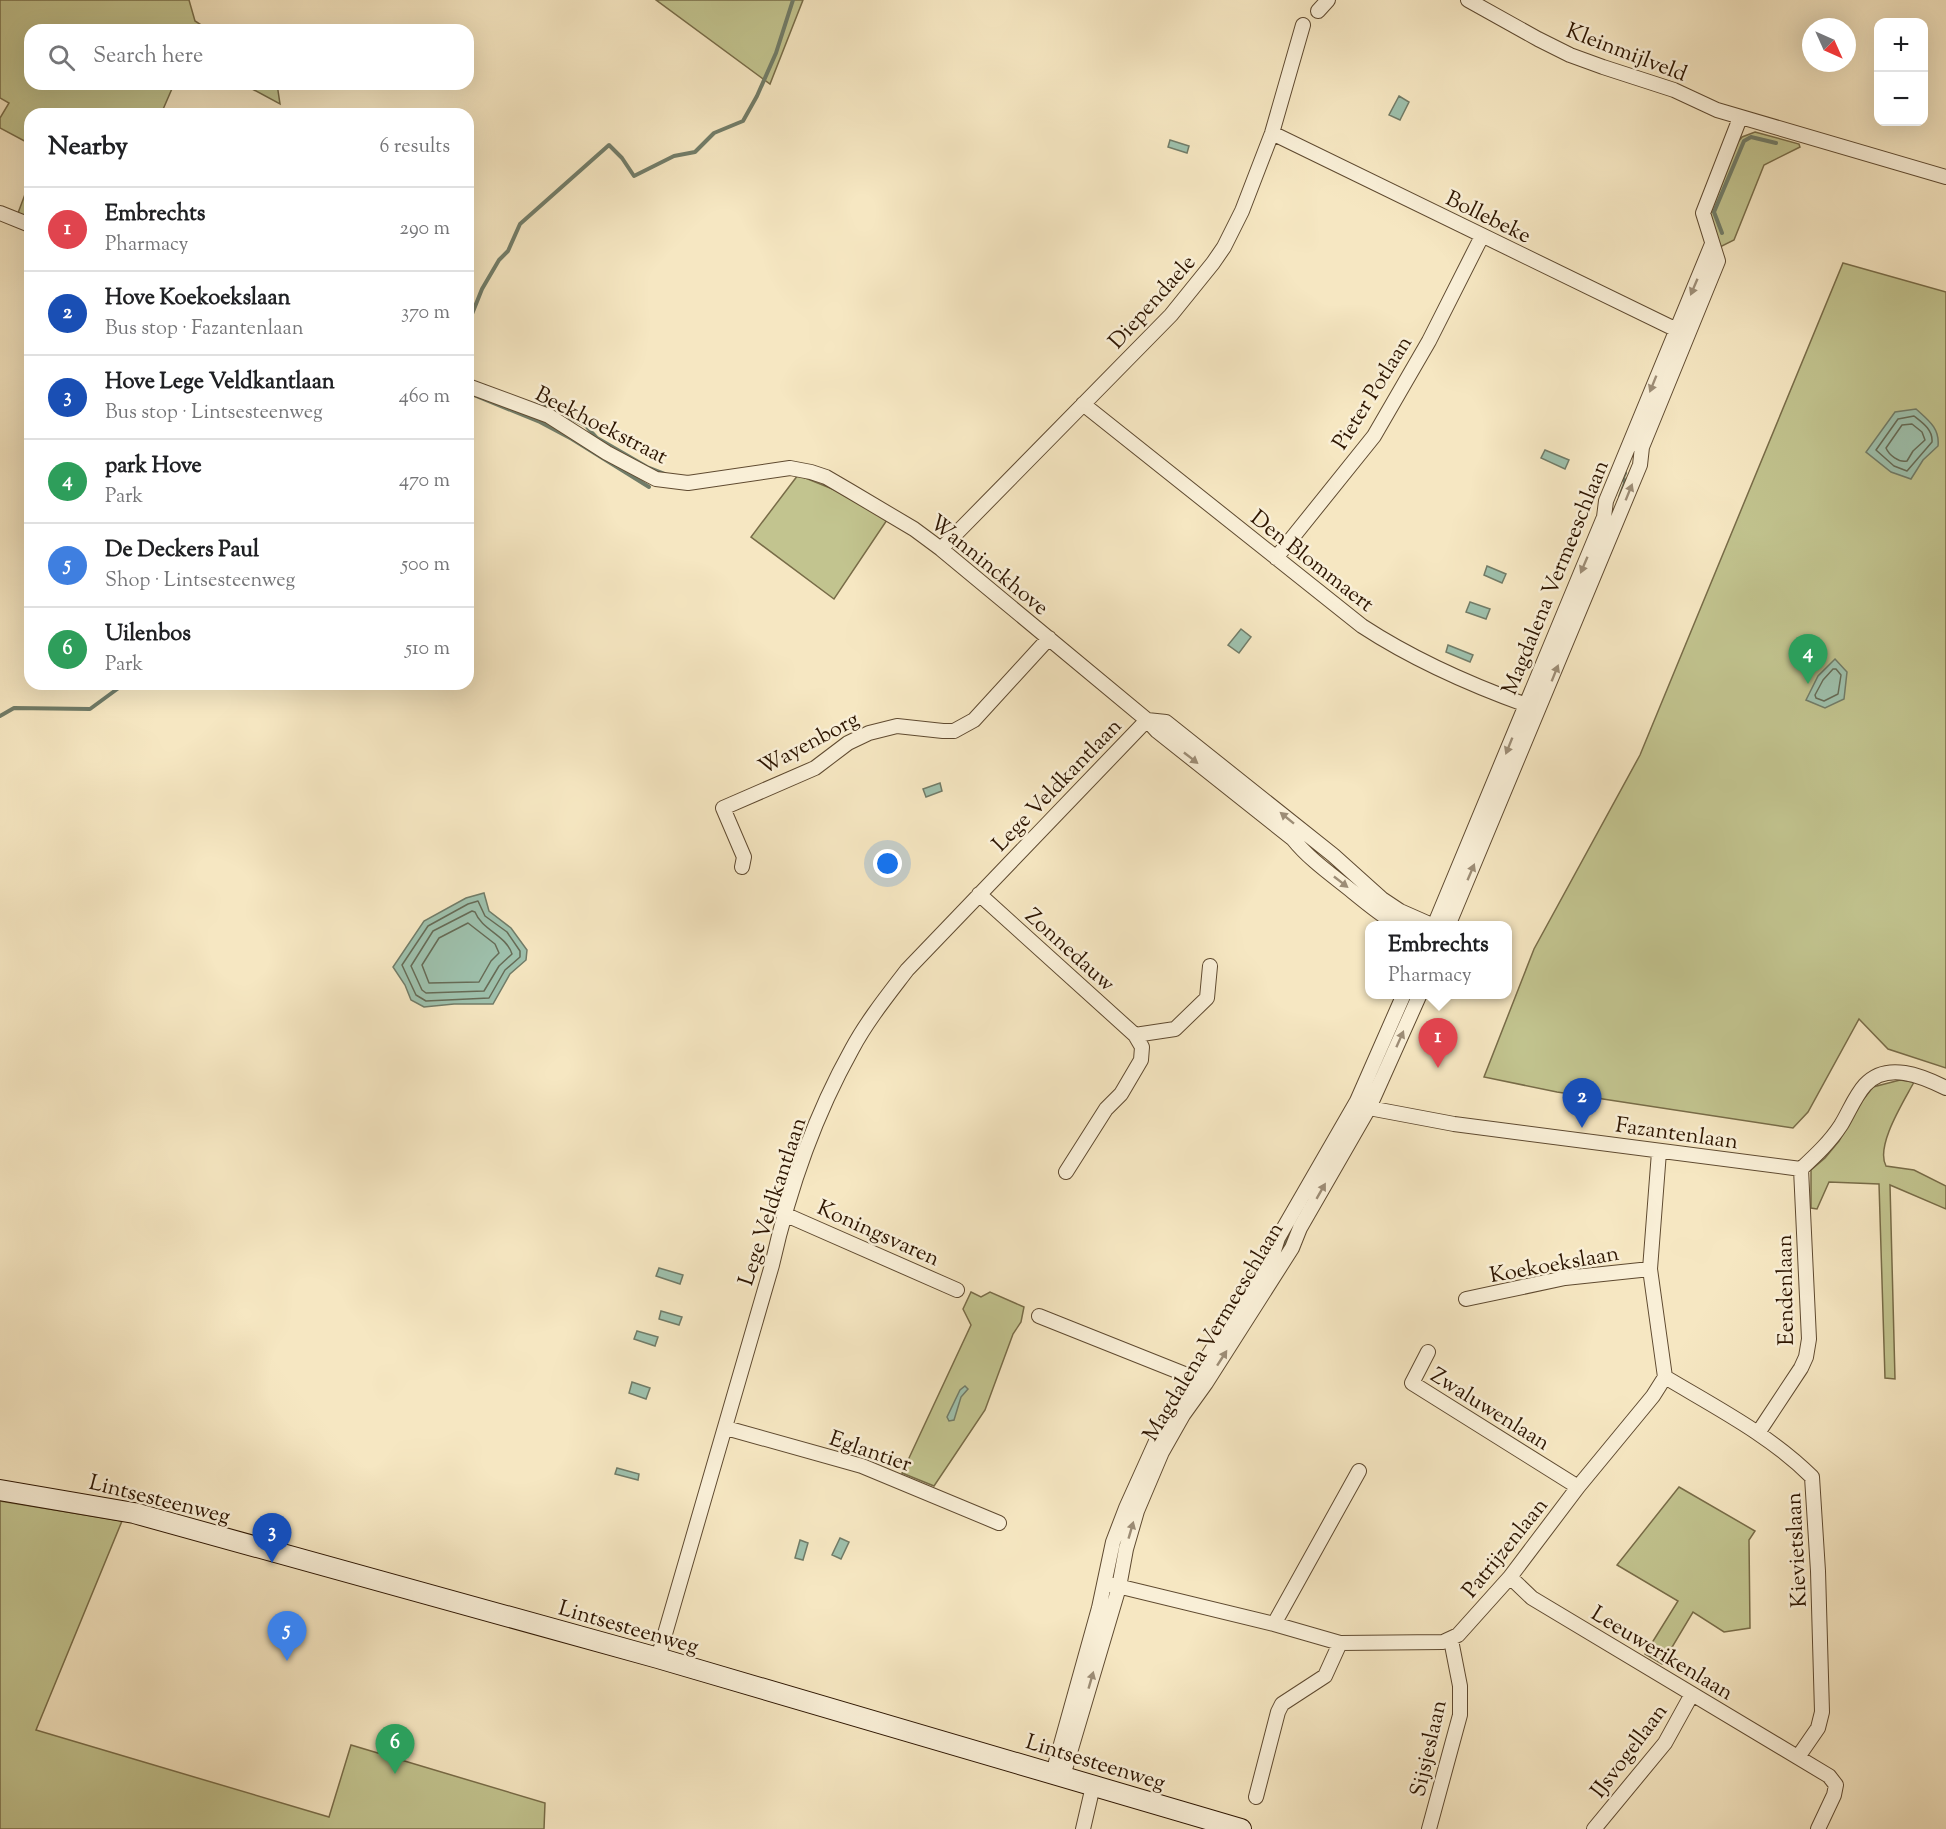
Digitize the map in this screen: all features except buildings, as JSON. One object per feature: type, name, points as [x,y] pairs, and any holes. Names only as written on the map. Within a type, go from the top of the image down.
[{"type":"street","points":[[1318,11],[1328,0]]},
{"type":"street","name":"Kleinmijlveld","points":[[1469,0],[1538,39],[1603,68],[1674,90],[1740,118],[1946,177]]},
{"type":"street","name":"Diependaele","points":[[941,549],[1171,315],[1213,263],[1242,212],[1272,133],[1303,25]]},
{"type":"street","name":"Magdalena Vermeeschlaan","points":[[1436,921],[1604,517],[1606,501],[1682,333],[1718,261],[1703,213],[1740,118]]},
{"type":"street","name":"Bollebeke","points":[[1272,133],[1682,333]]},
{"type":"street","points":[[0,213],[24,223]]},
{"type":"street","name":"Pieter Potlaan","points":[[1276,558],[1374,436],[1429,341],[1482,236]]},
{"type":"street","name":"Magdalena Vermeeschlaan","points":[[1450,921],[1640,465],[1642,447],[1682,333]]},
{"type":"street","name":"Beekhoekstraat","points":[[474,388],[549,416],[608,453],[656,479],[688,483],[790,468]]},
{"type":"street","name":"Den Blommaert","points":[[1083,404],[1340,610],[1388,643],[1434,666],[1540,709]]},
{"type":"street","name":"Wanninckhove","points":[[790,468],[826,477],[941,549],[1147,720],[1157,731],[1293,839],[1305,854],[1391,921]]},
{"type":"street","name":"Wayenborg","points":[[742,867],[744,856],[723,808],[815,768],[848,742],[869,733],[897,726],[943,731],[964,726],[974,720],[1049,638]]},
{"type":"street","name":"Wanninckhove","points":[[1147,720],[1166,722],[1333,855],[1382,899],[1400,911],[1423,921]]},
{"type":"street","name":"Lege Veldkantlaan","points":[[658,1658],[726,1428],[784,1214],[814,1127],[852,1048],[878,1008],[907,970],[1147,720]]},
{"type":"street","name":"Zonnedauw","points":[[979,894],[1135,1035]]},
{"type":"street","points":[[1066,1172],[1106,1109],[1121,1094],[1142,1060],[1142,1047],[1135,1035],[1174,1029],[1207,998],[1210,966]]},
{"type":"street","name":"Magdalena Vermeeschlaan","points":[[1363,1104],[1402,999]]},
{"type":"street","name":"Magdalena Vermeeschlaan","points":[[1058,1775],[1112,1585],[1137,1511],[1162,1452],[1201,1380],[1292,1248],[1300,1228],[1417,999]]},
{"type":"street","points":[[1802,1169],[1824,1148],[1864,1086],[1871,1080],[1884,1074],[1906,1072],[1946,1088]]},
{"type":"street","name":"Fazantenlaan","points":[[1363,1104],[1454,1124],[1802,1169]]},
{"type":"street","points":[[1659,1152],[1650,1269],[1665,1377]]},
{"type":"street","name":"Eendenlaan","points":[[1758,1433],[1801,1368],[1809,1339],[1802,1169]]},
{"type":"street","name":"Koningsvaren","points":[[784,1214],[957,1290]]},
{"type":"street","name":"Koekoekslaan","points":[[1466,1299],[1565,1278],[1650,1269]]},
{"type":"street","points":[[1039,1316],[1201,1380]]},
{"type":"street","name":"Zwaluwenlaan","points":[[1428,1352],[1412,1383],[1578,1487]]},
{"type":"street","name":"Kievietslaan","points":[[1665,1377],[1758,1433],[1799,1464],[1812,1477],[1822,1712],[1818,1728],[1798,1757]]},
{"type":"street","name":"Patrijzenlaan","points":[[1451,1640],[1510,1577],[1578,1487],[1653,1396],[1665,1377]]},
{"type":"street","name":"Eglantier","points":[[726,1428],[862,1466],[999,1523]]},
{"type":"street","points":[[1274,1624],[1359,1471]]},
{"type":"street","name":"Lintsesteenweg","points":[[0,1490],[94,1504],[134,1513],[658,1658],[1241,1829]]},
{"type":"street","name":"Leeuwerikenlaan","points":[[1510,1577],[1532,1598],[1828,1776],[1836,1785],[1834,1795],[1818,1829]]},
{"type":"street","points":[[1112,1585],[1274,1624],[1340,1643],[1451,1640]]},
{"type":"street","name":"Sijsjeslaan","points":[[1429,1829],[1460,1715],[1461,1686],[1451,1640]]},
{"type":"street","points":[[1256,1797],[1282,1704],[1324,1676],[1340,1643]]},
{"type":"street","name":"IJsvogellaan","points":[[1594,1829],[1665,1743],[1692,1694]]},
{"type":"street","points":[[1083,1829],[1093,1786]]},
{"type":"shaded area","points":[[0,0],[189,0],[195,21],[200,24],[24,24],[24,90],[171,90],[164,108],[24,108],[24,141],[0,128],[0,118],[9,103],[0,98]]},
{"type":"shaded area","points":[[656,0],[803,0],[770,84]]},
{"type":"shaded area","points":[[254,90],[278,90],[280,104]]},
{"type":"shaded area","points":[[1755,132],[1799,144],[1800,147],[1764,165],[1734,240],[1720,247],[1710,214],[1738,142],[1742,137]]},
{"type":"shaded area","points":[[24,197],[24,216],[18,213]]},
{"type":"shaded area","points":[[1843,263],[1946,292],[1946,1068],[1888,1049],[1859,1019],[1808,1112],[1793,1128],[1557,1092],[1484,1077],[1534,949],[1640,755]]},
{"type":"shaded area","points":[[798,475],[835,490],[887,520],[834,599],[751,537]]},
{"type":"shaded area","points":[[1900,1080],[1914,1082],[1887,1136],[1884,1147],[1886,1166],[1914,1170],[1946,1186],[1946,1209],[1890,1185],[1895,1379],[1885,1378],[1879,1184],[1829,1182],[1817,1209],[1811,1208],[1811,1170],[1839,1141],[1862,1101],[1873,1087]]},
{"type":"shaded area","points":[[971,1292],[981,1297],[990,1292],[1024,1307],[1021,1322],[1013,1334],[985,1410],[934,1486],[902,1473],[971,1325],[963,1309]]},
{"type":"shaded area","points":[[1679,1487],[1755,1531],[1749,1540],[1750,1628],[1724,1632],[1693,1612],[1662,1664],[1645,1654],[1678,1601],[1617,1565]]},
{"type":"shaded area","points":[[0,1501],[122,1521],[36,1730],[329,1817],[351,1745],[545,1803],[544,1829],[0,1829]]},
{"type":"water","points":[[1399,96],[1409,102],[1400,120],[1389,115]]},
{"type":"water","points":[[1170,140],[1189,146],[1187,153],[1168,147]]},
{"type":"water","points":[[1916,409],[1935,429],[1938,446],[1923,460],[1911,479],[1891,472],[1866,452],[1895,412]]},
{"type":"water","points":[[1545,450],[1569,460],[1565,469],[1541,458]]},
{"type":"water","points":[[1487,566],[1506,574],[1502,583],[1484,575]]},
{"type":"water","points":[[1470,602],[1490,609],[1486,619],[1466,612]]},
{"type":"water","points":[[1241,629],[1251,637],[1239,653],[1228,645]]},
{"type":"water","points":[[1448,645],[1473,655],[1470,662],[1446,652]]},
{"type":"water","points":[[1835,659],[1847,672],[1844,699],[1825,708],[1806,700],[1818,676]]},
{"type":"water","points":[[940,783],[942,791],[926,797],[923,789]]},
{"type":"water","points":[[484,893],[489,911],[511,928],[527,950],[526,960],[510,974],[493,1004],[424,1007],[411,1000],[405,985],[393,967],[424,921],[466,898]]},
{"type":"water","points":[[659,1268],[683,1275],[680,1284],[656,1276]]},
{"type":"water","points":[[661,1311],[682,1317],[679,1325],[659,1319]]},
{"type":"water","points":[[637,1331],[658,1337],[655,1346],[634,1339]]},
{"type":"water","points":[[632,1382],[650,1388],[646,1399],[629,1393]]},
{"type":"water","points":[[965,1386],[968,1389],[961,1397],[954,1420],[949,1421],[947,1417],[960,1390]]},
{"type":"water","points":[[617,1468],[639,1474],[638,1480],[615,1474]]},
{"type":"water","points":[[840,1538],[849,1542],[841,1559],[832,1555]]},
{"type":"water","points":[[800,1540],[808,1543],[803,1560],[795,1558]]},
{"type":"waterway","points":[[474,309],[482,289],[499,260],[508,251],[520,224],[609,145],[622,158],[634,176],[674,156],[695,152],[714,133],[743,121],[776,53],[793,0]]},
{"type":"waterway","points":[[1722,233],[1714,212],[1744,141],[1751,137],[1776,143]]},
{"type":"waterway","points":[[474,395],[540,422],[649,487]]},
{"type":"waterway","points":[[541,404],[585,425],[597,438],[647,467],[665,474]]},
{"type":"waterway","points":[[1620,497],[1625,483],[1623,477],[1625,473]]},
{"type":"waterway","points":[[0,716],[14,708],[90,709],[116,690]]},
{"type":"waterway","points":[[1281,1253],[1299,1217]]},
{"type":"waterway","points":[[1118,1552],[1122,1537]]},
{"type":"place","name":"park Hove","points":[[1808,684]]},
{"type":"place","name":"Embrechts","points":[[1438,1068]]},
{"type":"place","name":"Hove Koekoekslaan","points":[[1582,1128]]},
{"type":"place","name":"Hove Lege Veldkantlaan","points":[[272,1563]]},
{"type":"place","name":"De Deckers Paul","points":[[287,1661]]},
{"type":"place","name":"Uilenbos","points":[[395,1774]]}]
